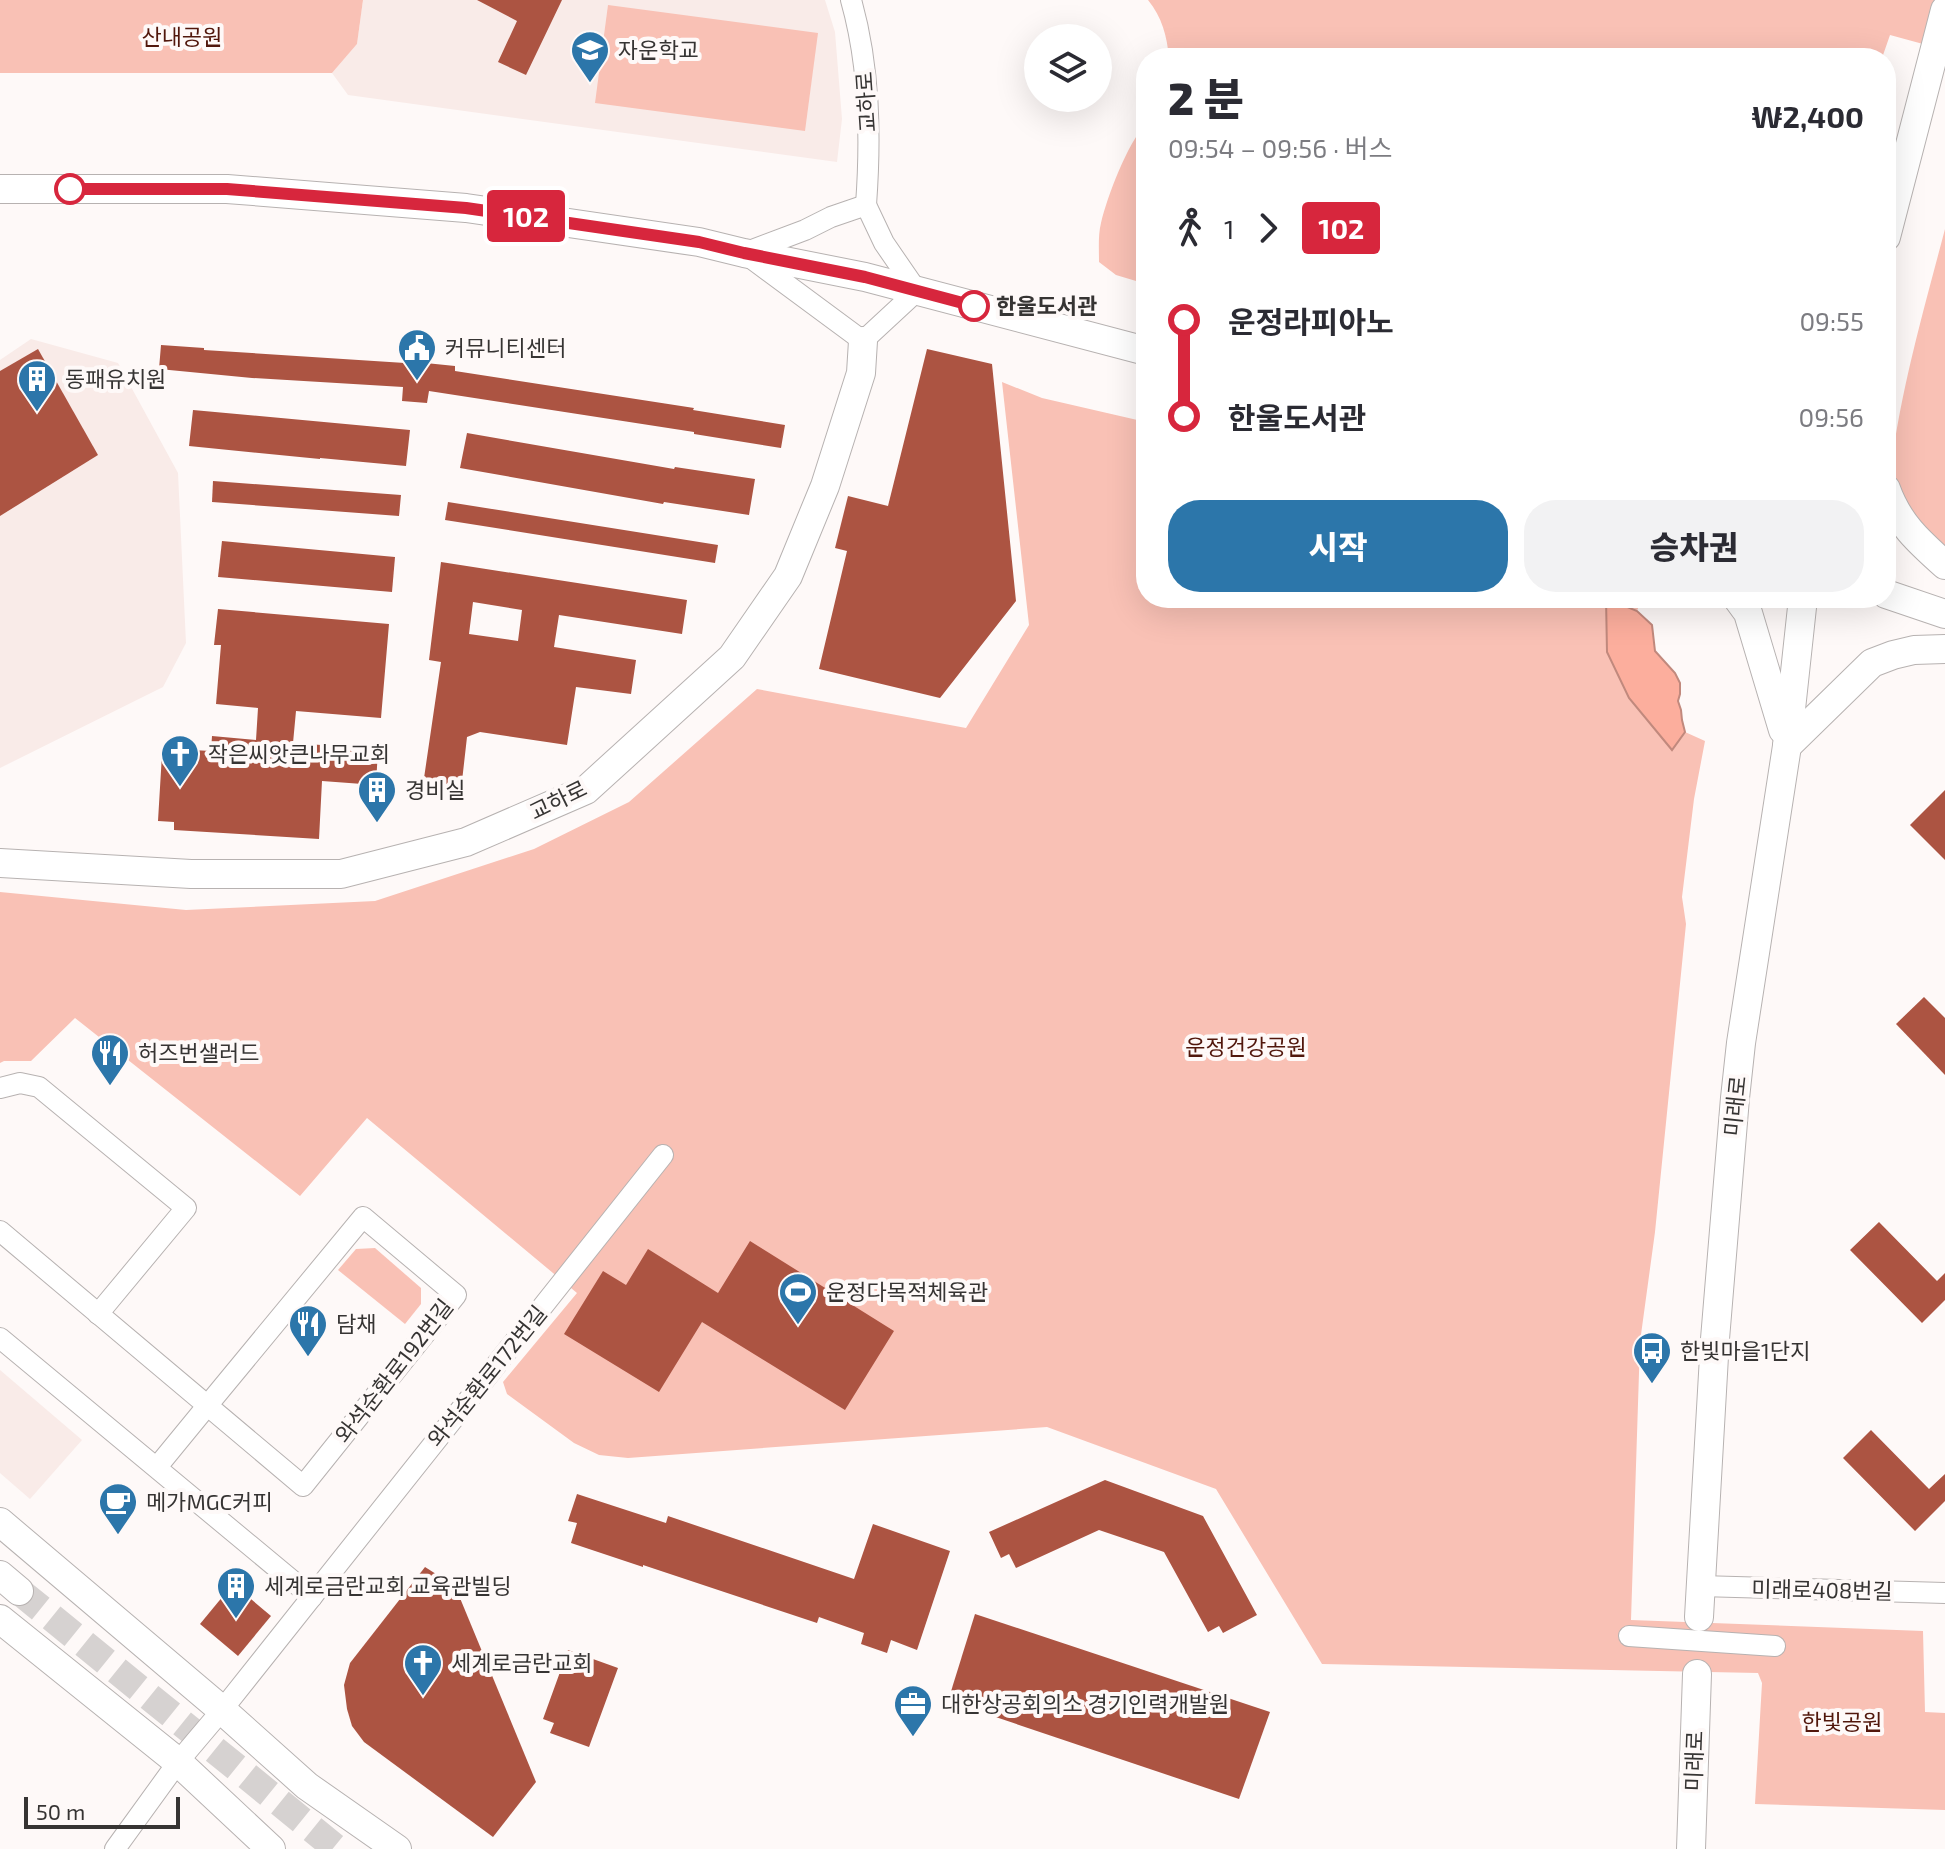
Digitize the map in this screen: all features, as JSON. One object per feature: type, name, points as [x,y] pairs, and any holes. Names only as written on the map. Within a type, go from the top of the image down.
[{"type":"street","name":"교하로","points":[[851,0],[859,29],[867,91],[869,154],[866,205]]},
{"type":"street","points":[[1896,198],[1945,10]]},
{"type":"street","points":[[0,189],[227,189],[466,208],[699,242],[865,277],[1136,348]]},
{"type":"street","points":[[744,253],[866,205],[884,243],[917,291]]},
{"type":"street","points":[[744,253],[863,341],[917,291]]},
{"type":"street","name":"교하로","points":[[0,863],[191,874],[341,874],[466,842],[586,790],[732,657],[788,576],[825,486],[861,373],[863,341]]},
{"type":"street","points":[[1896,512],[1917,540],[1945,565]]},
{"type":"street","points":[[1896,597],[1945,614]]},
{"type":"street","points":[[1744,608],[1756,637],[1787,746],[1872,663],[1904,652],[1945,649]]},
{"type":"street","name":"미래로","points":[[1699,1617],[1715,1339],[1735,1098],[1787,746],[1802,608]]},
{"type":"street","points":[[0,1088],[20,1083],[39,1087],[186,1208],[98,1314]]},
{"type":"street","name":"와석순환로172번길","points":[[115,1849],[178,1762],[663,1155]]},
{"type":"street","name":"와석순환로192번길","points":[[0,1231],[207,1406],[303,1486],[456,1295],[363,1217],[207,1406],[157,1467]]},
{"type":"street","points":[[0,1338],[312,1597]]},
{"type":"street","points":[[0,1522],[307,1786],[397,1849]]},
{"type":"street","name":"미래로408번길","points":[[1700,1586],[1945,1593]]},
{"type":"street","points":[[0,1619],[178,1762],[271,1849]]},
{"type":"street","points":[[1629,1636],[1775,1646]]},
{"type":"street","name":"미래로","points":[[1691,1849],[1697,1674]]},
{"type":"shaded area","name":"자운학교","points":[[363,0],[825,0],[835,32],[842,119],[837,162],[348,95],[332,73],[357,44]]},
{"type":"shaded area","points":[[31,339],[118,363],[178,473],[186,643],[163,687],[0,768],[0,360]]},
{"type":"shaded area","points":[[1606,608],[1630,608],[1652,625],[1655,651],[1680,683],[1678,701],[1685,732],[1672,750],[1629,698],[1607,652]]},
{"type":"shaded area","points":[[0,1370],[82,1440],[30,1499],[0,1473]]},
{"type":"green space","name":"산내공원","points":[[0,0],[363,0],[357,44],[332,73],[0,73]]},
{"type":"green space","points":[[1148,0],[1945,0],[1945,50],[1890,35],[1885,48],[1168,48],[1157,13]]},
{"type":"green space","points":[[608,5],[818,33],[805,131],[595,103]]},
{"type":"green space","points":[[1136,137],[1136,281],[1116,275],[1099,262],[1101,223],[1113,184]]},
{"type":"green space","points":[[1945,229],[1945,557],[1896,494],[1896,436],[1920,324]]},
{"type":"green space","name":"운정건강공원","points":[[1002,382],[1042,398],[1136,420],[1136,608],[1606,608],[1607,653],[1629,698],[1672,749],[1685,732],[1705,741],[1694,799],[1682,897],[1686,924],[1655,1232],[1640,1342],[1631,1620],[1923,1631],[1925,1712],[1945,1713],[1945,1810],[1755,1804],[1762,1683],[1758,1673],[1322,1664],[1216,1489],[1047,1427],[628,1458],[599,1455],[574,1443],[507,1394],[503,1382],[577,1293],[367,1118],[300,1196],[75,1018],[31,1061],[0,1063],[0,892],[186,910],[375,901],[534,849],[629,802],[757,689],[966,728],[1029,625]]},
{"type":"green space","points":[[375,1248],[421,1288],[421,1304],[405,1324],[338,1270],[356,1249]]},
{"type":"building","points":[[477,0],[562,0],[526,75],[498,62],[517,21]]},
{"type":"building","points":[[161,345],[455,366],[455,371],[785,425],[781,448],[429,391],[427,403],[402,401],[403,387],[159,369]]},
{"type":"building","name":"동패유치원","points":[[38,349],[98,455],[0,516],[0,371]]},
{"type":"building","name":"한울도서관","points":[[927,349],[992,364],[1016,601],[940,698],[819,669],[847,551],[835,548],[848,496],[888,506]]},
{"type":"building","points":[[193,410],[410,430],[406,466],[189,446]]},
{"type":"building","points":[[467,433],[674,469],[755,479],[749,515],[663,504],[460,468]]},
{"type":"building","points":[[213,481],[401,495],[399,516],[212,502]]},
{"type":"building","points":[[448,502],[718,545],[715,563],[445,520]]},
{"type":"building","points":[[222,541],[395,557],[392,592],[218,577]]},
{"type":"building","points":[[441,562],[687,600],[682,634],[559,615],[554,647],[636,660],[631,694],[576,687],[567,745],[480,732],[467,737],[461,790],[423,785],[441,662],[429,660]],"holes":[[[473,602],[522,610],[518,641],[469,634]]]},
{"type":"building","points":[[218,609],[389,624],[381,718],[296,711],[293,743],[378,749],[376,785],[322,781],[319,839],[174,830],[174,822],[158,821],[162,754],[174,754],[174,749],[211,751],[212,736],[256,740],[258,708],[216,704],[221,645],[214,645]]},
{"type":"building","points":[[1945,790],[1945,860],[1910,825]]},
{"type":"building","points":[[1924,997],[1945,1018],[1945,1075],[1896,1024]]},
{"type":"building","points":[[1879,1222],[1937,1281],[1945,1273],[1945,1300],[1922,1323],[1850,1250]]},
{"type":"building","name":"운정다목적체육관","points":[[750,1241],[894,1331],[845,1410],[702,1322],[659,1392],[564,1334],[603,1271],[626,1285],[648,1249],[718,1293]]},
{"type":"building","points":[[1871,1430],[1929,1489],[1945,1474],[1945,1501],[1915,1531],[1843,1458]]},
{"type":"building","points":[[1105,1480],[1203,1516],[1257,1615],[1223,1633],[1219,1626],[1208,1632],[1164,1552],[1099,1530],[1016,1568],[1009,1554],[1001,1558],[989,1532]]},
{"type":"building","points":[[577,1494],[666,1523],[668,1516],[854,1579],[873,1524],[950,1551],[917,1650],[891,1640],[887,1653],[861,1644],[864,1633],[819,1617],[817,1623],[571,1543],[577,1523],[568,1521]]},
{"type":"building","name":"세계로금란교회","points":[[425,1567],[455,1586],[536,1782],[493,1837],[364,1742],[352,1726],[347,1709],[344,1685],[350,1663]]},
{"type":"building","name":"세계로금란교회 교육관빌딩","points":[[233,1584],[271,1616],[238,1656],[200,1624]]},
{"type":"building","points":[[975,1614],[1270,1712],[1239,1799],[948,1701]]},
{"type":"building","points":[[568,1650],[618,1668],[589,1747],[550,1733],[554,1723],[543,1719]]},
{"type":"tunnel","points":[[19,1591],[337,1849]]},
{"type":"bus line","name":"102","points":[[70,189],[227,189],[466,208],[699,242],[865,277],[974,306]]},
{"type":"place","name":"자운학교","points":[[590,84]]},
{"type":"place","name":"한울도서관","points":[[974,306]]},
{"type":"place","name":"커뮤니티센터","points":[[417,382]]},
{"type":"place","name":"동패유치원","points":[[37,413]]},
{"type":"place","name":"작은씨앗큰나무교회","points":[[180,788]]},
{"type":"place","name":"경비실","points":[[377,824]]},
{"type":"place","name":"허즈번샐러드","points":[[110,1087]]},
{"type":"place","name":"운정다목적체육관","points":[[798,1326]]},
{"type":"place","name":"담채","points":[[308,1358]]},
{"type":"place","name":"한빛마을1단지","points":[[1652,1385]]},
{"type":"place","name":"메가MGC커피","points":[[118,1536]]},
{"type":"place","name":"세계로금란교회 교육관빌딩","points":[[236,1620]]},
{"type":"place","name":"세계로금란교회","points":[[423,1697]]},
{"type":"place","name":"대한상공회의소 경기인력개발원","points":[[913,1738]]},
{"type":"park label","name":"한빛공원","points":[[1842,1722]]}]
